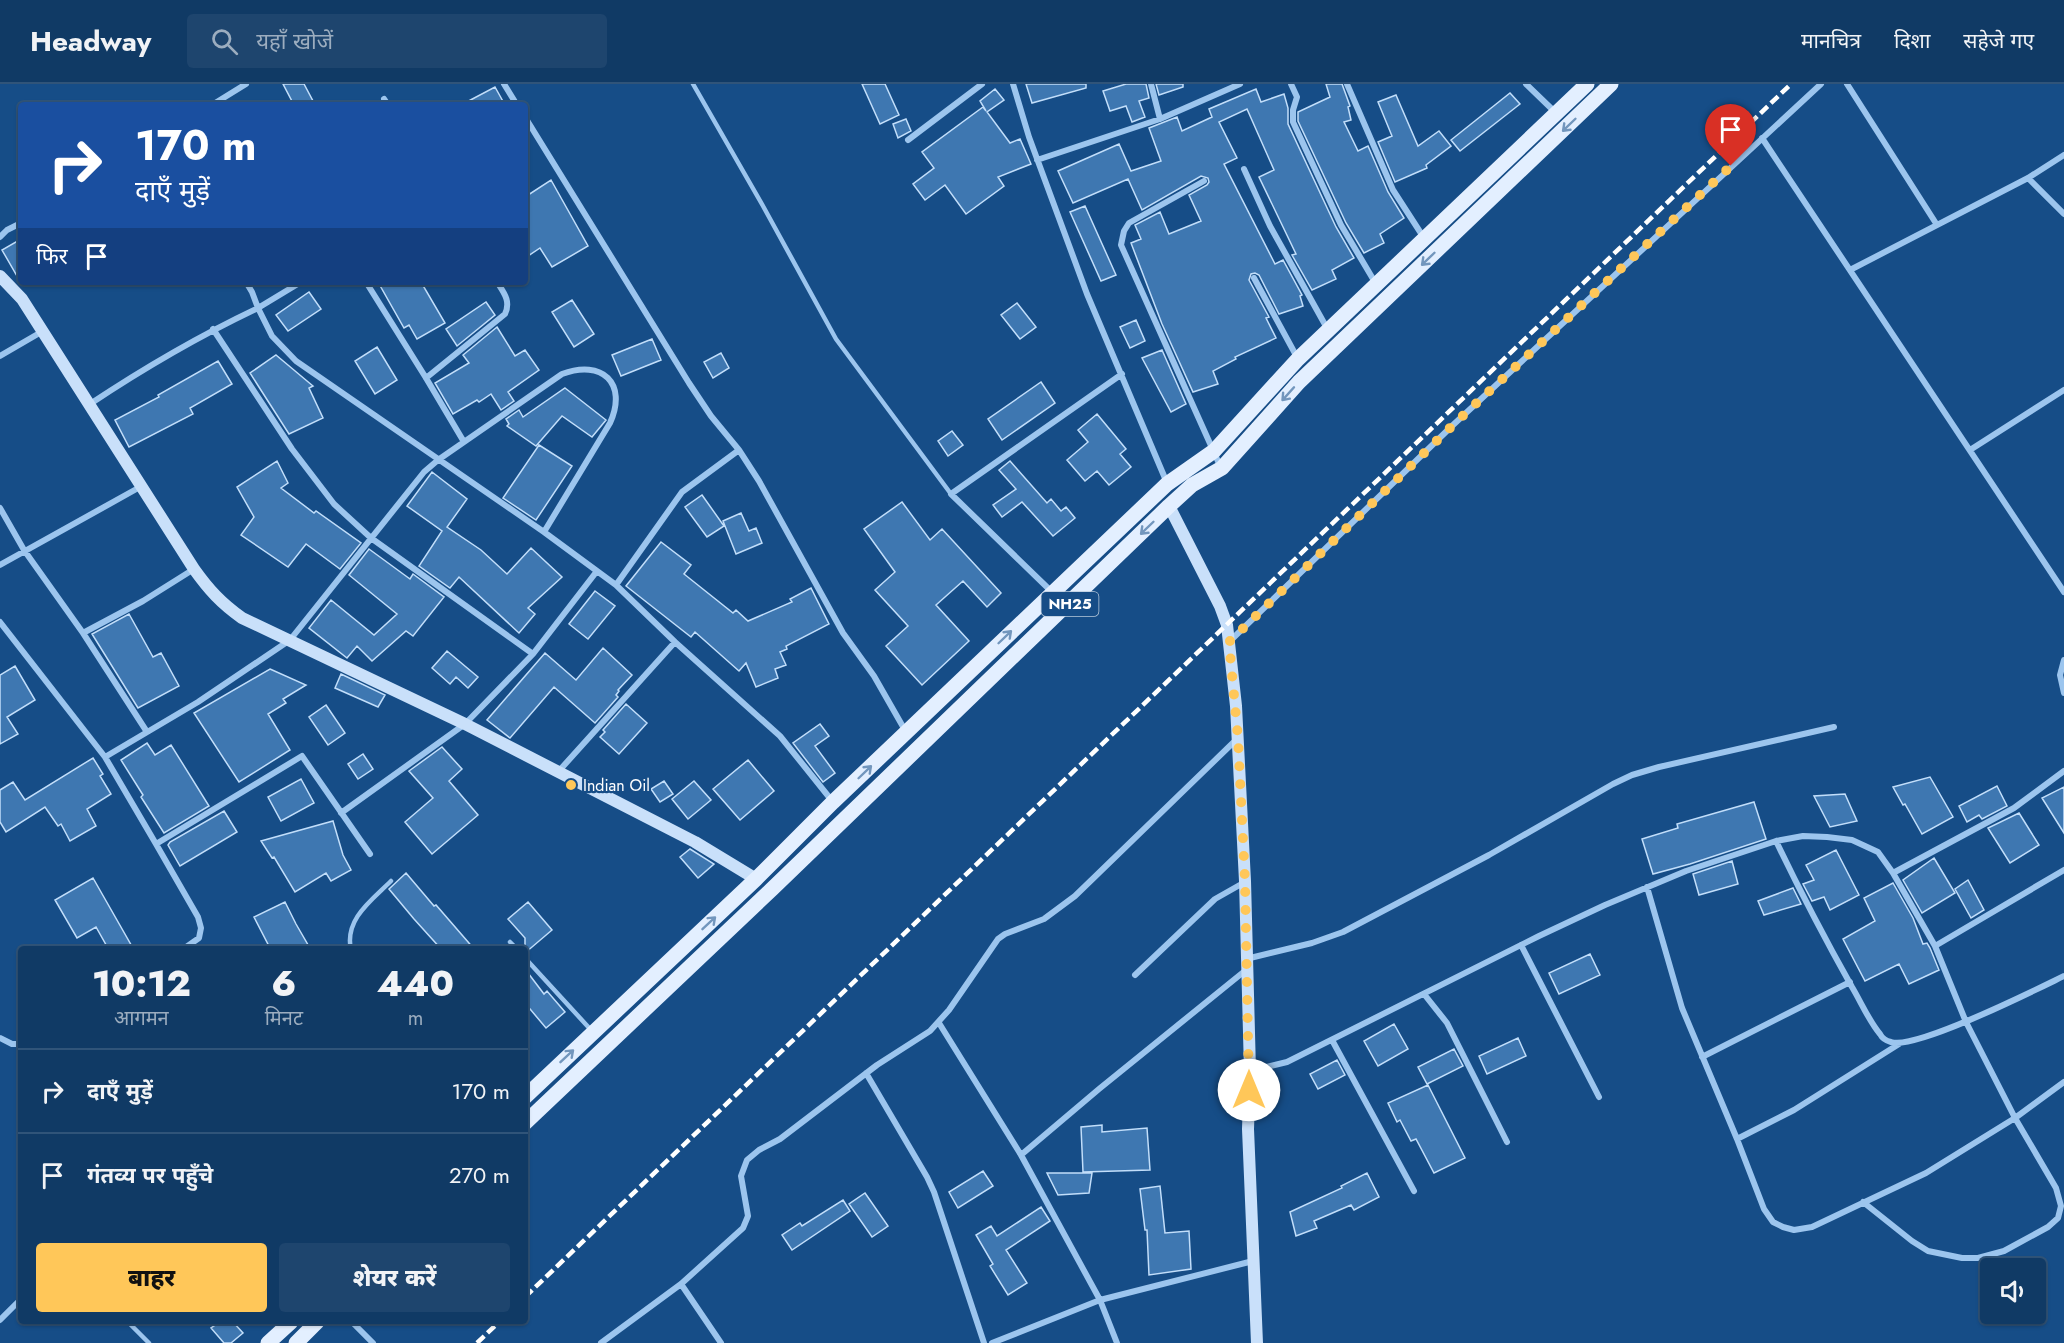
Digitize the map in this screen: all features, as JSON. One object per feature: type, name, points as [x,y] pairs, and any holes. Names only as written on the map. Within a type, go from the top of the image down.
[{"type":"main road","name":"NH25","points":[[528,1094],[756,879],[906,732],[1167,484],[1214,451],[1298,359],[1587,84]]},
{"type":"main road","name":"NH25","points":[[528,1120],[772,889],[1169,506],[1192,485],[1222,468],[1299,382],[1611,84]]},
{"type":"main road","points":[[268,1343],[289,1324]]},
{"type":"main road","points":[[296,1343],[315,1324]]},
{"type":"street","points":[[217,102],[246,84]]},
{"type":"street","points":[[504,84],[515,102]]},
{"type":"street","points":[[908,140],[982,84]]},
{"type":"street","points":[[1013,84],[1037,160],[1087,294],[1167,484]]},
{"type":"street","points":[[1151,84],[1160,118]]},
{"type":"street","points":[[1037,160],[1160,118],[1240,84]]},
{"type":"street","points":[[1291,84],[1297,97],[1293,110],[1293,122],[1341,225],[1376,285]]},
{"type":"street","points":[[1347,84],[1393,190],[1424,238]]},
{"type":"street","points":[[1526,84],[1557,114]]},
{"type":"street","points":[[1229,642],[1453,425],[1821,84]]},
{"type":"street","points":[[1847,84],[1937,225]]},
{"type":"street","points":[[528,122],[711,416],[739,450],[759,481],[843,633],[874,676],[906,732]]},
{"type":"street","points":[[1762,138],[2064,592]]},
{"type":"street","points":[[1850,270],[2028,178],[2064,155]]},
{"type":"street","points":[[1244,170],[1270,226],[1328,330]]},
{"type":"street","points":[[2028,178],[2064,214]]},
{"type":"street","points":[[1204,181],[1130,223],[1124,231],[1121,245],[1222,468]]},
{"type":"street","points":[[0,237],[18,224]]},
{"type":"street","points":[[0,276],[22,299],[194,569],[226,607],[242,618],[465,724],[695,842],[756,879]]},
{"type":"street","points":[[1254,278],[1298,359]]},
{"type":"street","points":[[248,285],[272,336],[296,361],[544,532],[616,585],[675,642],[780,736],[834,802]]},
{"type":"street","points":[[90,404],[142,369],[213,329],[258,308],[296,285]]},
{"type":"street","points":[[368,285],[464,442]]},
{"type":"street","points":[[426,378],[505,314],[509,306],[507,297],[499,285]]},
{"type":"street","points":[[213,329],[306,468],[334,504],[371,538],[532,654]]},
{"type":"street","points":[[0,356],[43,331]]},
{"type":"street","points":[[105,756],[198,702],[290,640],[424,472],[438,460],[562,374],[584,368],[595,370],[610,382],[616,392],[616,411],[544,532]]},
{"type":"street","points":[[1052,592],[951,494],[1122,375]]},
{"type":"street","points":[[1970,450],[2064,390]]},
{"type":"street","points":[[616,585],[682,492],[739,450]]},
{"type":"street","points":[[0,565],[141,487]]},
{"type":"street","points":[[1169,506],[1220,606],[1227,625],[1229,642],[1238,738],[1245,881],[1250,1071],[1248,1129],[1257,1343]]},
{"type":"street","points":[[0,508],[24,550],[83,633],[147,732]]},
{"type":"street","points":[[83,633],[143,601],[194,569]]},
{"type":"street","points":[[341,813],[465,724],[532,654],[597,571]]},
{"type":"street","points":[[0,622],[105,756],[156,844],[198,917],[201,928],[199,938],[188,946]]},
{"type":"street","points":[[558,772],[675,642]]},
{"type":"street","points":[[2064,660],[2060,675],[2064,693]]},
{"type":"street","points":[[1021,1155],[1246,964],[1343,932],[1489,855],[1632,775],[1659,766],[1834,728]]},
{"type":"street","points":[[601,1343],[681,1284],[743,1228],[747,1221],[747,1207],[741,1176],[747,1160],[759,1150],[780,1139],[866,1073],[930,1031],[939,1023],[998,939],[1044,919],[1076,896],[1238,738]]},
{"type":"street","points":[[156,844],[302,756],[370,854]]},
{"type":"street","points":[[1893,873],[2014,808],[2064,771]]},
{"type":"street","points":[[1250,1071],[1287,1062],[1521,945],[1686,871],[1776,841],[1803,836],[1852,840],[1878,852],[1893,873],[1935,946],[1966,1022],[2015,1118],[2056,1188],[2061,1206],[2058,1218],[2048,1227],[2004,1251],[1978,1258],[1928,1251],[1863,1202]]},
{"type":"street","points":[[1776,841],[1816,923],[1880,1036],[1889,1042],[1899,1044]]},
{"type":"street","points":[[1935,946],[2064,870]]},
{"type":"street","points":[[1135,975],[1215,899],[1245,881]]},
{"type":"street","points":[[1647,887],[1682,1008],[1764,1209],[1773,1222],[1794,1230],[1812,1227],[1926,1173],[2015,1118],[2064,1082]]},
{"type":"street","points":[[1521,945],[1599,1097]]},
{"type":"street","points":[[1737,1139],[1794,1110],[1899,1044],[1966,1022],[2064,976]]},
{"type":"street","points":[[1702,1057],[1850,982]]},
{"type":"street","points":[[1424,994],[1447,1023],[1507,1142]]},
{"type":"street","points":[[939,1023],[1021,1155],[1100,1300],[1117,1343]]},
{"type":"street","points":[[0,1038],[12,1044],[18,1044]]},
{"type":"street","points":[[1332,1040],[1413,1191]]},
{"type":"street","points":[[866,1073],[934,1192],[984,1343]]},
{"type":"street","points":[[992,1343],[1002,1341],[1100,1300],[1254,1261]]},
{"type":"street","points":[[681,1284],[721,1343]]},
{"type":"street","points":[[0,1320],[18,1302]]},
{"type":"street","points":[[354,1324],[373,1343]]},
{"type":"lane","points":[[693,84],[836,339],[951,494]]},
{"type":"lane","points":[[351,946],[349,932],[353,921],[391,881]]},
{"type":"lane","points":[[510,942],[514,946]]},
{"type":"lane","points":[[528,960],[593,1032]]},
{"type":"lane","points":[[130,1324],[148,1343]]},
{"type":"building","points":[[283,84],[304,84],[313,101],[292,102]]},
{"type":"building","points":[[862,84],[885,84],[899,115],[880,124]]},
{"type":"building","points":[[1026,84],[1086,84],[1086,88],[1032,103]]},
{"type":"building","points":[[1126,84],[1146,84],[1149,98],[1139,101],[1145,117],[1132,122],[1126,106],[1110,111],[1103,91]]},
{"type":"building","points":[[1156,84],[1183,84],[1183,87],[1159,95]]},
{"type":"building","points":[[1326,84],[1342,84],[1350,106],[1348,107],[1351,120],[1344,122],[1358,151],[1368,146],[1388,192],[1404,218],[1380,234],[1384,243],[1364,253],[1346,223],[1298,121],[1298,112],[1330,97]]},
{"type":"building","points":[[495,87],[503,102],[467,102]]},
{"type":"building","points":[[995,89],[1004,100],[987,112],[1010,143],[1020,139],[1031,164],[998,177],[1004,186],[966,214],[945,185],[925,200],[913,184],[934,168],[922,152],[983,107],[986,111],[980,101]]},
{"type":"building","points":[[1256,89],[1261,102],[1284,94],[1288,108],[1288,124],[1336,227],[1354,258],[1332,270],[1336,279],[1312,290],[1292,255],[1296,254],[1259,177],[1274,170],[1247,109],[1219,122],[1237,158],[1224,164],[1275,264],[1283,260],[1302,295],[1300,296],[1303,306],[1279,314],[1259,275],[1251,274],[1249,280],[1269,317],[1266,318],[1276,338],[1235,357],[1236,359],[1213,371],[1218,384],[1193,392],[1162,324],[1131,243],[1141,239],[1135,225],[1160,212],[1169,234],[1201,221],[1189,195],[1207,185],[1208,178],[1201,176],[1142,210],[1128,179],[1073,203],[1058,171],[1119,144],[1131,171],[1161,161],[1149,128],[1177,117],[1182,131],[1212,117],[1209,109]]},
{"type":"building","points":[[1510,93],[1520,104],[1460,151],[1451,140]]},
{"type":"building","points":[[1396,95],[1418,146],[1439,131],[1451,146],[1426,165],[1427,168],[1395,182],[1378,142],[1392,136],[1378,102]]},
{"type":"building","points":[[906,119],[911,131],[898,138],[893,124]]},
{"type":"building","points":[[551,180],[588,246],[552,267],[540,248],[528,256],[528,195]]},
{"type":"building","points":[[1085,206],[1116,275],[1101,281],[1070,212]]},
{"type":"building","points":[[18,241],[18,278],[2,250]]},
{"type":"building","points":[[380,285],[423,285],[445,323],[417,339],[409,325],[404,328]]},
{"type":"building","points":[[309,292],[321,309],[288,331],[276,315]]},
{"type":"building","points":[[572,300],[594,334],[574,347],[552,312]]},
{"type":"building","points":[[486,302],[495,315],[457,346],[446,329]]},
{"type":"building","points":[[1017,303],[1036,327],[1020,339],[1001,315]]},
{"type":"building","points":[[1136,320],[1145,341],[1130,348],[1120,327]]},
{"type":"building","points":[[497,327],[515,356],[525,350],[539,370],[508,392],[514,401],[501,410],[491,394],[453,414],[435,383],[469,363],[463,355]]},
{"type":"building","points":[[652,339],[661,360],[621,376],[612,355]]},
{"type":"building","points":[[377,347],[397,380],[375,394],[355,361]]},
{"type":"building","points":[[1162,350],[1186,404],[1171,412],[1142,358]]},
{"type":"building","points":[[721,353],[729,368],[713,378],[704,362]]},
{"type":"building","points":[[276,355],[313,386],[309,388],[323,418],[289,434],[250,373]]},
{"type":"building","points":[[218,361],[232,384],[190,408],[193,414],[129,447],[115,420],[159,397],[158,395]]},
{"type":"building","points":[[1041,382],[1055,403],[1002,440],[988,419]]},
{"type":"building","points":[[565,388],[606,420],[592,437],[562,416],[536,446],[507,426],[509,424],[506,419],[519,410],[523,417]]},
{"type":"building","points":[[1097,414],[1126,449],[1120,454],[1131,467],[1109,485],[1097,471],[1085,481],[1067,460],[1088,442],[1078,430]]},
{"type":"building","points":[[952,431],[963,445],[948,456],[938,441]]},
{"type":"building","points":[[539,445],[572,466],[536,520],[503,498]]},
{"type":"building","points":[[277,461],[288,483],[281,488],[314,513],[316,511],[361,543],[340,569],[306,544],[288,567],[241,535],[254,517],[237,487]]},
{"type":"building","points":[[1010,461],[1047,503],[1051,499],[1061,511],[1066,507],[1075,518],[1053,536],[1022,502],[1002,517],[993,505],[1016,489],[999,470]]},
{"type":"building","points":[[432,472],[467,499],[447,527],[481,550],[507,574],[531,548],[562,577],[528,608],[535,614],[519,633],[459,577],[450,588],[419,566],[442,531],[407,506]]},
{"type":"building","points":[[702,495],[724,526],[707,537],[685,507]]},
{"type":"building","points":[[902,502],[930,540],[942,529],[1001,593],[987,607],[963,581],[936,605],[969,641],[922,685],[886,646],[908,626],[875,590],[895,572],[864,529]]},
{"type":"building","points":[[741,513],[749,531],[756,528],[762,543],[736,554],[723,521]]},
{"type":"building","points":[[661,542],[691,565],[684,574],[733,613],[736,610],[748,621],[792,602],[790,599],[811,588],[829,624],[786,646],[787,649],[780,652],[786,665],[775,669],[778,678],[756,687],[746,663],[739,671],[695,632],[691,637],[626,586]]},
{"type":"building","points":[[369,549],[410,579],[413,574],[444,597],[413,636],[406,631],[372,661],[357,646],[347,658],[309,628],[331,600],[374,635],[397,614],[349,575]]},
{"type":"building","points":[[595,591],[615,606],[588,639],[569,624]]},
{"type":"building","points":[[129,614],[153,657],[161,653],[179,686],[138,708],[92,634]]},
{"type":"building","points":[[603,648],[632,675],[618,690],[616,695],[618,697],[595,723],[554,687],[510,738],[487,720],[545,653],[576,680]]},
{"type":"building","points":[[447,651],[478,677],[468,688],[456,677],[450,684],[432,668]]},
{"type":"building","points":[[15,666],[35,700],[7,717],[18,734],[0,744],[0,675]]},
{"type":"building","points":[[270,669],[306,685],[283,699],[286,703],[268,714],[290,750],[239,782],[194,713]]},
{"type":"building","points":[[341,674],[385,695],[378,707],[335,688]]},
{"type":"building","points":[[626,704],[647,723],[619,754],[600,737],[605,732],[603,730]]},
{"type":"building","points":[[326,705],[345,733],[328,745],[309,717]]},
{"type":"building","points":[[820,724],[829,736],[815,746],[835,773],[823,782],[793,743]]},
{"type":"building","points":[[147,743],[155,755],[171,745],[209,806],[164,833],[121,760]]},
{"type":"building","points":[[442,747],[462,769],[449,781],[478,815],[432,854],[405,822],[433,798],[409,771]]},
{"type":"building","points":[[363,754],[373,769],[358,779],[348,764]]},
{"type":"building","points":[[93,758],[111,794],[87,809],[96,826],[70,841],[61,824],[58,826],[45,807],[6,832],[0,822],[0,790],[13,782],[25,800]]},
{"type":"building","points":[[748,760],[774,791],[740,820],[713,789]]},
{"type":"building","points":[[1930,777],[1953,817],[1922,834],[1893,787]]},
{"type":"building","points":[[301,779],[314,803],[281,821],[268,797]]},
{"type":"building","points":[[664,781],[673,794],[660,802],[651,789]]},
{"type":"building","points":[[694,781],[711,800],[688,819],[672,799]]},
{"type":"building","points":[[1997,786],[2007,806],[1982,819],[1979,815],[1967,822],[1959,806]]},
{"type":"building","points":[[2064,787],[2064,833],[2042,798]]},
{"type":"building","points":[[1845,794],[1857,821],[1830,827],[1814,796]]},
{"type":"building","points":[[1754,802],[1766,839],[1653,874],[1642,839],[1678,828],[1677,824]]},
{"type":"building","points":[[224,811],[237,832],[180,866],[168,845],[170,842]]},
{"type":"building","points":[[2019,813],[2039,845],[2010,863],[1988,828]]},
{"type":"building","points":[[333,821],[343,855],[351,870],[331,881],[326,873],[295,892],[274,857],[272,858],[261,841]]},
{"type":"building","points":[[690,849],[714,864],[698,878],[680,857]]},
{"type":"building","points":[[1836,850],[1859,895],[1830,910],[1824,897],[1812,901],[1803,884],[1814,880],[1806,865]]},
{"type":"building","points":[[1934,858],[1955,893],[1922,913],[1903,880]]},
{"type":"building","points":[[1732,861],[1738,884],[1699,895],[1693,874]]},
{"type":"building","points":[[406,873],[472,946],[438,946],[389,889]]},
{"type":"building","points":[[93,878],[132,946],[107,946],[96,927],[77,938],[55,900]]},
{"type":"building","points":[[1968,880],[1984,910],[1971,918],[1955,889]]},
{"type":"building","points":[[1893,883],[1913,918],[1923,944],[1927,943],[1930,948],[1939,970],[1909,984],[1899,964],[1865,981],[1843,939],[1875,921],[1864,898]]},
{"type":"building","points":[[1793,888],[1801,904],[1764,915],[1758,901]]},
{"type":"building","points":[[285,902],[309,946],[269,946],[254,917]]},
{"type":"building","points":[[528,902],[552,930],[528,950],[528,946],[525,946],[525,938],[508,919]]},
{"type":"building","points":[[1590,954],[1600,975],[1559,994],[1549,973]]},
{"type":"building","points":[[528,973],[544,994],[547,991],[565,1012],[546,1028],[528,1007]]},
{"type":"building","points":[[1394,1024],[1408,1049],[1378,1066],[1364,1041]]},
{"type":"building","points":[[1518,1038],[1526,1056],[1487,1074],[1479,1056]]},
{"type":"building","points":[[1454,1049],[1463,1066],[1427,1084],[1418,1067]]},
{"type":"building","points":[[1337,1060],[1345,1075],[1318,1089],[1310,1074]]},
{"type":"building","points":[[1428,1085],[1465,1158],[1434,1173],[1416,1139],[1411,1141],[1400,1120],[1397,1122],[1388,1103]]},
{"type":"building","points":[[1102,1125],[1102,1132],[1147,1128],[1150,1170],[1083,1172],[1081,1127]]},
{"type":"building","points":[[983,1171],[993,1186],[958,1208],[949,1192]]},
{"type":"building","points":[[1047,1173],[1092,1173],[1089,1193],[1058,1195]]},
{"type":"building","points":[[1367,1173],[1379,1197],[1354,1210],[1351,1205],[1314,1221],[1317,1228],[1296,1236],[1290,1212],[1342,1188],[1341,1186]]},
{"type":"building","points":[[1160,1186],[1165,1233],[1189,1231],[1191,1269],[1149,1275],[1147,1230],[1145,1230],[1140,1189]]},
{"type":"building","points":[[865,1193],[888,1226],[872,1237],[849,1204]]},
{"type":"building","points":[[843,1200],[850,1211],[792,1250],[782,1235],[800,1223],[802,1226]]},
{"type":"building","points":[[1041,1207],[1050,1221],[1006,1250],[1027,1283],[1008,1295],[990,1266],[993,1264],[976,1235],[991,1226],[997,1236]]},
{"type":"building","points":[[217,1324],[235,1324],[243,1333],[231,1343],[224,1343],[211,1328]]},
{"type":"railway","points":[[528,1294],[1791,84]]},
{"type":"railway","points":[[477,1343],[497,1324]]},
{"type":"place","name":"Indian Oil","points":[[571,785]]},
{"type":"route","points":[[1249,1090],[1245,881],[1238,738],[1229,642],[1453,425],[1731,166]]}]
